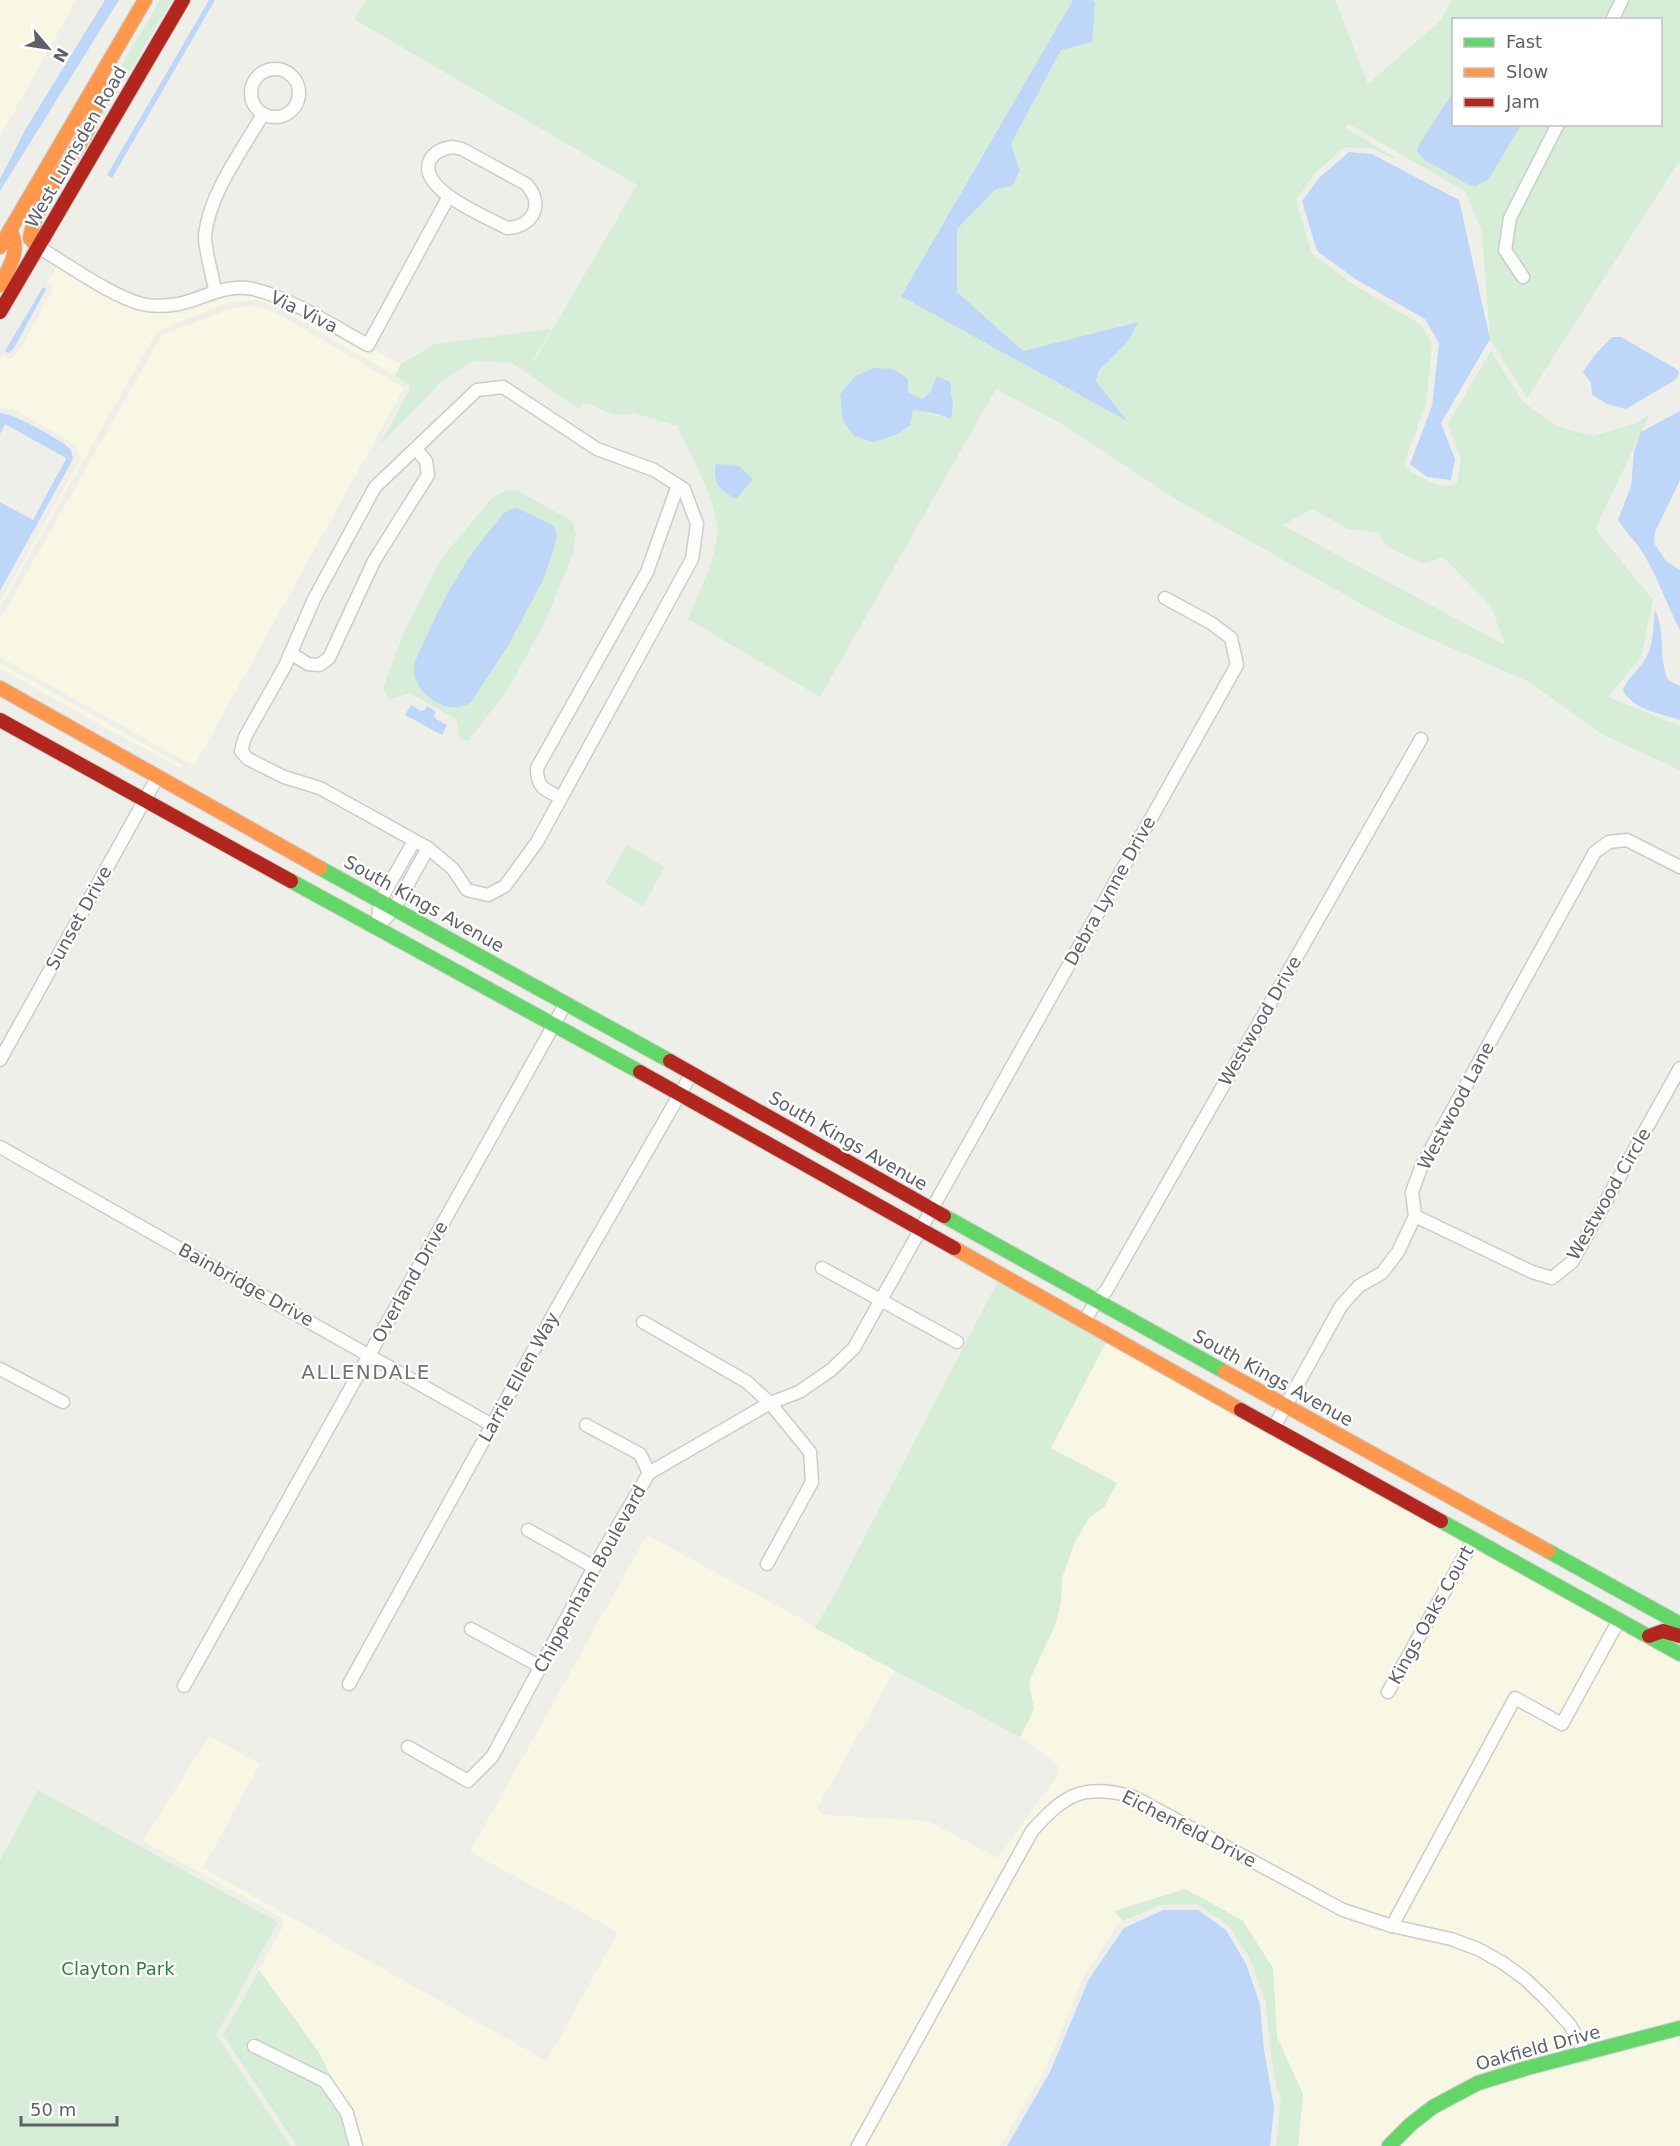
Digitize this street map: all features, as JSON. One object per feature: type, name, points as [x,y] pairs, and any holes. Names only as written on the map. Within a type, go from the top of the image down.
[{"type":"main road","name":"West Lumsden Road","points":[[0,247],[145,0]]},
{"type":"main road","name":"West Lumsden Road","points":[[0,312],[183,0]]},
{"type":"main road","points":[[38,247],[30,238],[33,220],[88,128],[95,111],[106,67]]},
{"type":"main road","points":[[0,285],[13,262],[16,251],[15,236],[10,230]]},
{"type":"main road","name":"South Kings Avenue","points":[[0,688],[1096,1301],[1680,1624]]},
{"type":"main road","points":[[0,720],[680,1094],[1680,1654]]},
{"type":"main road","points":[[1649,1636],[1663,1631],[1680,1636]]},
{"type":"main road","name":"Oakfield Drive","points":[[1389,2146],[1423,2114],[1470,2084],[1502,2073],[1586,2054],[1680,2028]]},
{"type":"street","points":[[1613,18],[1622,0]]},
{"type":"street","points":[[275,69],[290,73],[296,79],[300,95],[293,110],[279,117],[263,114],[253,102],[252,87],[255,79],[268,70],[275,69]]},
{"type":"street","points":[[215,290],[205,237],[210,216],[224,182],[263,114]]},
{"type":"street","points":[[1523,277],[1505,250],[1510,218],[1557,126]]},
{"type":"street","points":[[453,147],[462,149],[526,184],[534,192],[536,204],[533,215],[526,223],[516,228],[507,228],[449,196],[434,184],[428,175],[428,165],[432,156],[441,149],[453,147]]},
{"type":"street","name":"Via Viva","points":[[38,247],[115,292],[142,304],[155,306],[180,304],[215,290],[251,288],[280,298],[368,345],[449,196]]},
{"type":"street","points":[[503,387],[597,449],[654,470],[678,485],[684,489],[697,524],[692,559],[537,842],[505,886],[488,895],[467,890],[453,869],[428,848],[320,788],[284,777],[248,759],[241,751],[244,737],[290,653],[314,599],[375,487],[477,390],[503,387]]},
{"type":"street","points":[[290,653],[308,664],[319,665],[329,658],[374,561],[428,475],[426,461],[416,448]]},
{"type":"street","points":[[561,798],[541,787],[537,781],[537,768],[647,572],[678,485]]},
{"type":"street","name":"Debra Lynne Drive","points":[[931,1209],[1237,665],[1231,638],[1211,623],[1165,598]]},
{"type":"street","name":"Westwood Drive","points":[[1084,1322],[1096,1301],[1106,1291],[1421,739]]},
{"type":"street","name":"Sunset Drive","points":[[0,1060],[158,776]]},
{"type":"street","points":[[377,928],[380,901],[414,840]]},
{"type":"street","name":"Westwood Lane","points":[[1274,1427],[1341,1306],[1359,1286],[1382,1273],[1398,1252],[1415,1216],[1412,1192],[1422,1166],[1595,852],[1609,842],[1628,840],[1680,867]]},
{"type":"street","points":[[377,928],[394,909],[428,848]]},
{"type":"street","name":"Overland Drive","points":[[184,1686],[566,1003]]},
{"type":"street","name":"Westwood Circle","points":[[1415,1216],[1532,1272],[1552,1278],[1572,1262],[1680,1069]]},
{"type":"street","name":"Larrie Ellen Way","points":[[349,1684],[492,1425],[692,1073]]},
{"type":"street","name":"Bainbridge Drive","points":[[0,1147],[492,1425]]},
{"type":"street","name":"Chippenham Boulevard","points":[[408,1747],[468,1781],[492,1757],[594,1568],[649,1473],[770,1403],[799,1392],[831,1370],[854,1348],[931,1209]]},
{"type":"street","points":[[822,1268],[957,1342]]},
{"type":"street","points":[[643,1322],[747,1382],[770,1403],[810,1452],[812,1482],[767,1564]]},
{"type":"street","points":[[0,1369],[63,1402]]},
{"type":"street","points":[[586,1425],[640,1454],[649,1473]]},
{"type":"street","points":[[528,1530],[594,1568]]},
{"type":"street","name":"Kings Oaks Court","points":[[1388,1692],[1474,1539]]},
{"type":"street","points":[[1392,1926],[1515,1698],[1562,1724],[1619,1620]]},
{"type":"street","points":[[471,1629],[541,1667]]},
{"type":"street","name":"Eichenfeld Drive","points":[[858,2146],[1032,1832],[1053,1808],[1080,1793],[1108,1790],[1134,1797],[1343,1910],[1392,1926],[1450,1939],[1478,1949],[1525,1979],[1545,1998],[1569,2025],[1586,2054]]},
{"type":"street","points":[[254,2046],[325,2081],[347,2113],[356,2146]]},
{"type":"shaded area","points":[[0,0],[76,0],[0,137]]},
{"type":"shaded area","points":[[57,266],[125,305],[154,313],[184,313],[227,297],[251,295],[278,305],[371,354],[374,350],[401,364],[395,376],[276,306],[254,300],[229,302],[157,331],[0,607],[0,603],[80,460],[77,449],[71,442],[13,409],[0,407],[0,359],[2,356],[10,359],[19,351],[52,292],[52,286],[47,283]]},
{"type":"shaded area","points":[[253,306],[273,311],[404,388],[194,766],[0,657],[0,620],[162,335],[232,308]]},
{"type":"shaded area","points":[[0,663],[183,766],[181,768],[97,723],[0,668]]},
{"type":"shaded area","points":[[1106,1342],[1464,1541],[1378,1693],[1391,1701],[1477,1548],[1609,1622],[1559,1714],[1518,1692],[1508,1694],[1388,1918],[1345,1903],[1135,1790],[1110,1783],[1079,1786],[1049,1801],[1025,1828],[849,2146],[364,2146],[354,2112],[334,2082],[318,2051],[259,1970],[284,1925],[282,1918],[143,1841],[209,1736],[260,1764],[203,1868],[547,2061],[618,1932],[470,1852],[647,1535],[895,1670],[817,1808],[824,1815],[928,1821],[998,1858],[1058,1775],[1059,1768],[1051,1759],[1020,1737],[1034,1709],[1029,1684],[1061,1602],[1062,1578],[1075,1542],[1089,1518],[1104,1507],[1117,1483],[1051,1448]]},
{"type":"shaded area","points":[[1622,1629],[1680,1661],[1680,2020],[1589,2045],[1575,2021],[1551,1994],[1530,1974],[1507,1958],[1481,1943],[1453,1932],[1403,1921],[1518,1707],[1559,1730],[1569,1728]]},
{"type":"shaded area","points":[[1108,1797],[1131,1803],[1340,1915],[1395,1935],[1449,1945],[1500,1968],[1540,2002],[1564,2028],[1575,2049],[1500,2067],[1466,2078],[1418,2108],[1378,2146],[1298,2146],[1303,2094],[1277,2037],[1273,1968],[1242,1920],[1185,1889],[1114,1911],[1123,1921],[1118,1924],[1084,1976],[1045,2069],[1000,2146],[867,2146],[1038,1836],[1058,1813],[1083,1799]]},
{"type":"shaded area","points":[[1677,2036],[1680,2045],[1680,2146],[1399,2146],[1448,2105],[1505,2080],[1583,2063]]},
{"type":"green space","points":[[160,0],[172,0],[44,216],[106,93]]},
{"type":"green space","points":[[366,0],[1073,0],[901,295],[1126,420],[1096,381],[1099,370],[1127,343],[1137,322],[1023,351],[957,293],[957,229],[996,189],[1020,171],[1011,144],[1061,50],[1095,2],[1092,0],[1335,0],[1368,84],[1440,21],[1452,0],[1680,0],[1680,160],[1527,398],[1490,339],[1482,233],[1466,192],[1349,124],[1345,128],[1393,156],[1394,159],[1374,149],[1345,147],[1315,173],[1296,200],[1312,254],[1354,285],[1420,324],[1432,344],[1426,405],[1404,463],[1405,467],[1417,475],[1437,485],[1457,483],[1461,459],[1448,424],[1491,351],[1523,402],[1559,427],[1593,436],[1637,423],[1650,414],[1595,529],[1653,600],[1641,657],[1608,697],[1680,726],[1680,770],[1603,735],[1529,682],[1395,623],[1177,500],[1067,427],[996,389],[820,697],[688,619],[712,558],[717,525],[710,497],[677,426],[634,413],[622,415],[611,413],[588,403],[582,404],[579,409],[511,362],[472,361],[441,382],[380,445],[410,389],[408,384],[395,376],[401,364],[435,344],[549,329],[551,330],[533,360],[534,365],[534,361],[637,185],[354,19]],"holes":[[[893,369],[907,379],[908,392],[922,399],[930,392],[937,376],[952,392],[951,419],[913,410]],[[1313,509],[1348,529],[1378,533],[1386,546],[1421,563],[1443,557],[1491,606],[1505,645],[1282,525]]]},
{"type":"green space","points":[[516,490],[572,521],[576,534],[573,553],[545,622],[508,689],[469,740],[461,740],[456,719],[410,693],[389,700],[383,688],[405,630],[441,559],[491,499],[502,492]]},
{"type":"green space","points":[[627,845],[665,867],[643,906],[605,883]]},
{"type":"green space","points":[[998,1281],[1106,1342],[1051,1448],[1117,1483],[1104,1507],[1089,1518],[1075,1542],[1062,1578],[1061,1602],[1056,1623],[1029,1684],[1034,1709],[1020,1737],[815,1628],[835,1594]]},
{"type":"green space","name":"Clayton Park","points":[[38,1790],[278,1922],[216,2035],[290,2146],[0,2146],[0,1860]]},
{"type":"green space","points":[[1185,1889],[1242,1920],[1273,1968],[1277,2037],[1303,2094],[1298,2146],[1276,2146],[1281,2096],[1278,2092],[1270,2050],[1266,2003],[1251,1961],[1229,1926],[1197,1904],[1160,1905],[1123,1921],[1114,1911]]},
{"type":"green space","points":[[259,1970],[318,2051],[334,2082],[327,2075],[251,2037],[245,2048],[320,2086],[340,2116],[349,2146],[297,2146],[223,2035]]},
{"type":"water","points":[[105,0],[119,0],[0,191],[0,179],[25,130]]},
{"type":"water","points":[[209,0],[215,0],[112,178],[107,175]]},
{"type":"water","points":[[1073,0],[1095,2],[1092,42],[1061,50],[1011,144],[1020,171],[1012,186],[996,189],[957,229],[957,292],[1023,351],[1138,322],[1127,343],[1099,370],[1096,381],[1127,421],[901,296]]},
{"type":"water","points":[[1452,96],[1452,126],[1520,126],[1488,180],[1476,186],[1467,184],[1425,160],[1417,151]]},
{"type":"water","points":[[1349,152],[1372,154],[1459,200],[1490,339],[1441,423],[1455,459],[1451,480],[1427,477],[1410,464],[1432,406],[1439,343],[1425,319],[1357,280],[1317,251],[1302,201],[1320,177]]},
{"type":"water","points":[[43,287],[46,289],[14,348],[9,353],[5,351]]},
{"type":"water","points":[[1612,337],[1621,337],[1678,370],[1679,374],[1675,380],[1626,409],[1607,404],[1592,395],[1591,383],[1583,372],[1593,357]]},
{"type":"water","points":[[874,368],[893,369],[908,379],[908,392],[922,399],[930,392],[937,376],[950,382],[953,406],[951,419],[913,410],[910,425],[898,434],[874,442],[854,436],[843,421],[840,394],[856,376]]},
{"type":"water","points":[[1680,411],[1680,480],[1655,532],[1654,543],[1666,561],[1680,570],[1680,630],[1648,562],[1618,520],[1631,486],[1634,451],[1641,432]]},
{"type":"water","points":[[0,413],[24,421],[55,438],[69,448],[73,459],[0,591],[0,502],[33,519],[66,459],[5,425],[0,434]]},
{"type":"water","points":[[716,464],[739,466],[753,479],[736,499],[726,493],[716,481]]},
{"type":"water","points":[[517,508],[554,526],[557,534],[543,580],[508,646],[472,701],[463,706],[444,706],[427,696],[420,688],[414,670],[416,658],[443,602],[468,559],[503,514],[510,509]]},
{"type":"water","points":[[1655,610],[1660,627],[1665,671],[1668,680],[1680,686],[1680,720],[1640,706],[1633,702],[1623,690],[1649,652]]},
{"type":"water","points":[[411,705],[421,711],[427,706],[436,712],[434,716],[436,719],[447,725],[442,735],[405,715]]},
{"type":"water","points":[[1163,1910],[1198,1910],[1226,1930],[1246,1964],[1260,2004],[1264,2050],[1274,2108],[1270,2146],[1007,2146],[1050,2072],[1089,1979],[1124,1928]]},
{"type":"pier","points":[[5,424],[66,458],[33,520],[0,502],[0,499],[31,515],[62,460],[6,429],[0,437]]},
{"type":"traffic: fast","points":[[320,868],[670,1061]]},
{"type":"traffic: fast","points":[[291,881],[640,1072]]},
{"type":"traffic: fast","points":[[944,1216],[1225,1372]]},
{"type":"traffic: fast","points":[[1441,1521],[1680,1654]]},
{"type":"traffic: fast","points":[[1548,1551],[1680,1624]]},
{"type":"traffic: fast","points":[[1389,2146],[1411,2124],[1433,2107],[1478,2083],[1680,2028]]},
{"type":"traffic: slow","points":[[0,247],[145,0]]},
{"type":"traffic: slow","points":[[38,247],[30,238],[39,209],[87,131],[96,109],[101,86]]},
{"type":"traffic: slow","points":[[0,285],[13,258],[14,244],[10,230]]},
{"type":"traffic: slow","points":[[0,688],[320,868]]},
{"type":"traffic: slow","points":[[954,1248],[1241,1410]]},
{"type":"traffic: slow","points":[[1225,1372],[1548,1551]]},
{"type":"traffic: jam","points":[[0,312],[183,0]]},
{"type":"traffic: jam","points":[[0,720],[291,881]]},
{"type":"traffic: jam","points":[[670,1061],[944,1216]]},
{"type":"traffic: jam","points":[[640,1072],[954,1248]]},
{"type":"traffic: jam","points":[[1241,1410],[1441,1521]]},
{"type":"traffic: jam","points":[[1649,1636],[1663,1631],[1680,1636]]},
{"type":"district","name":"ALLENDALE","points":[[366,1372]]}]
